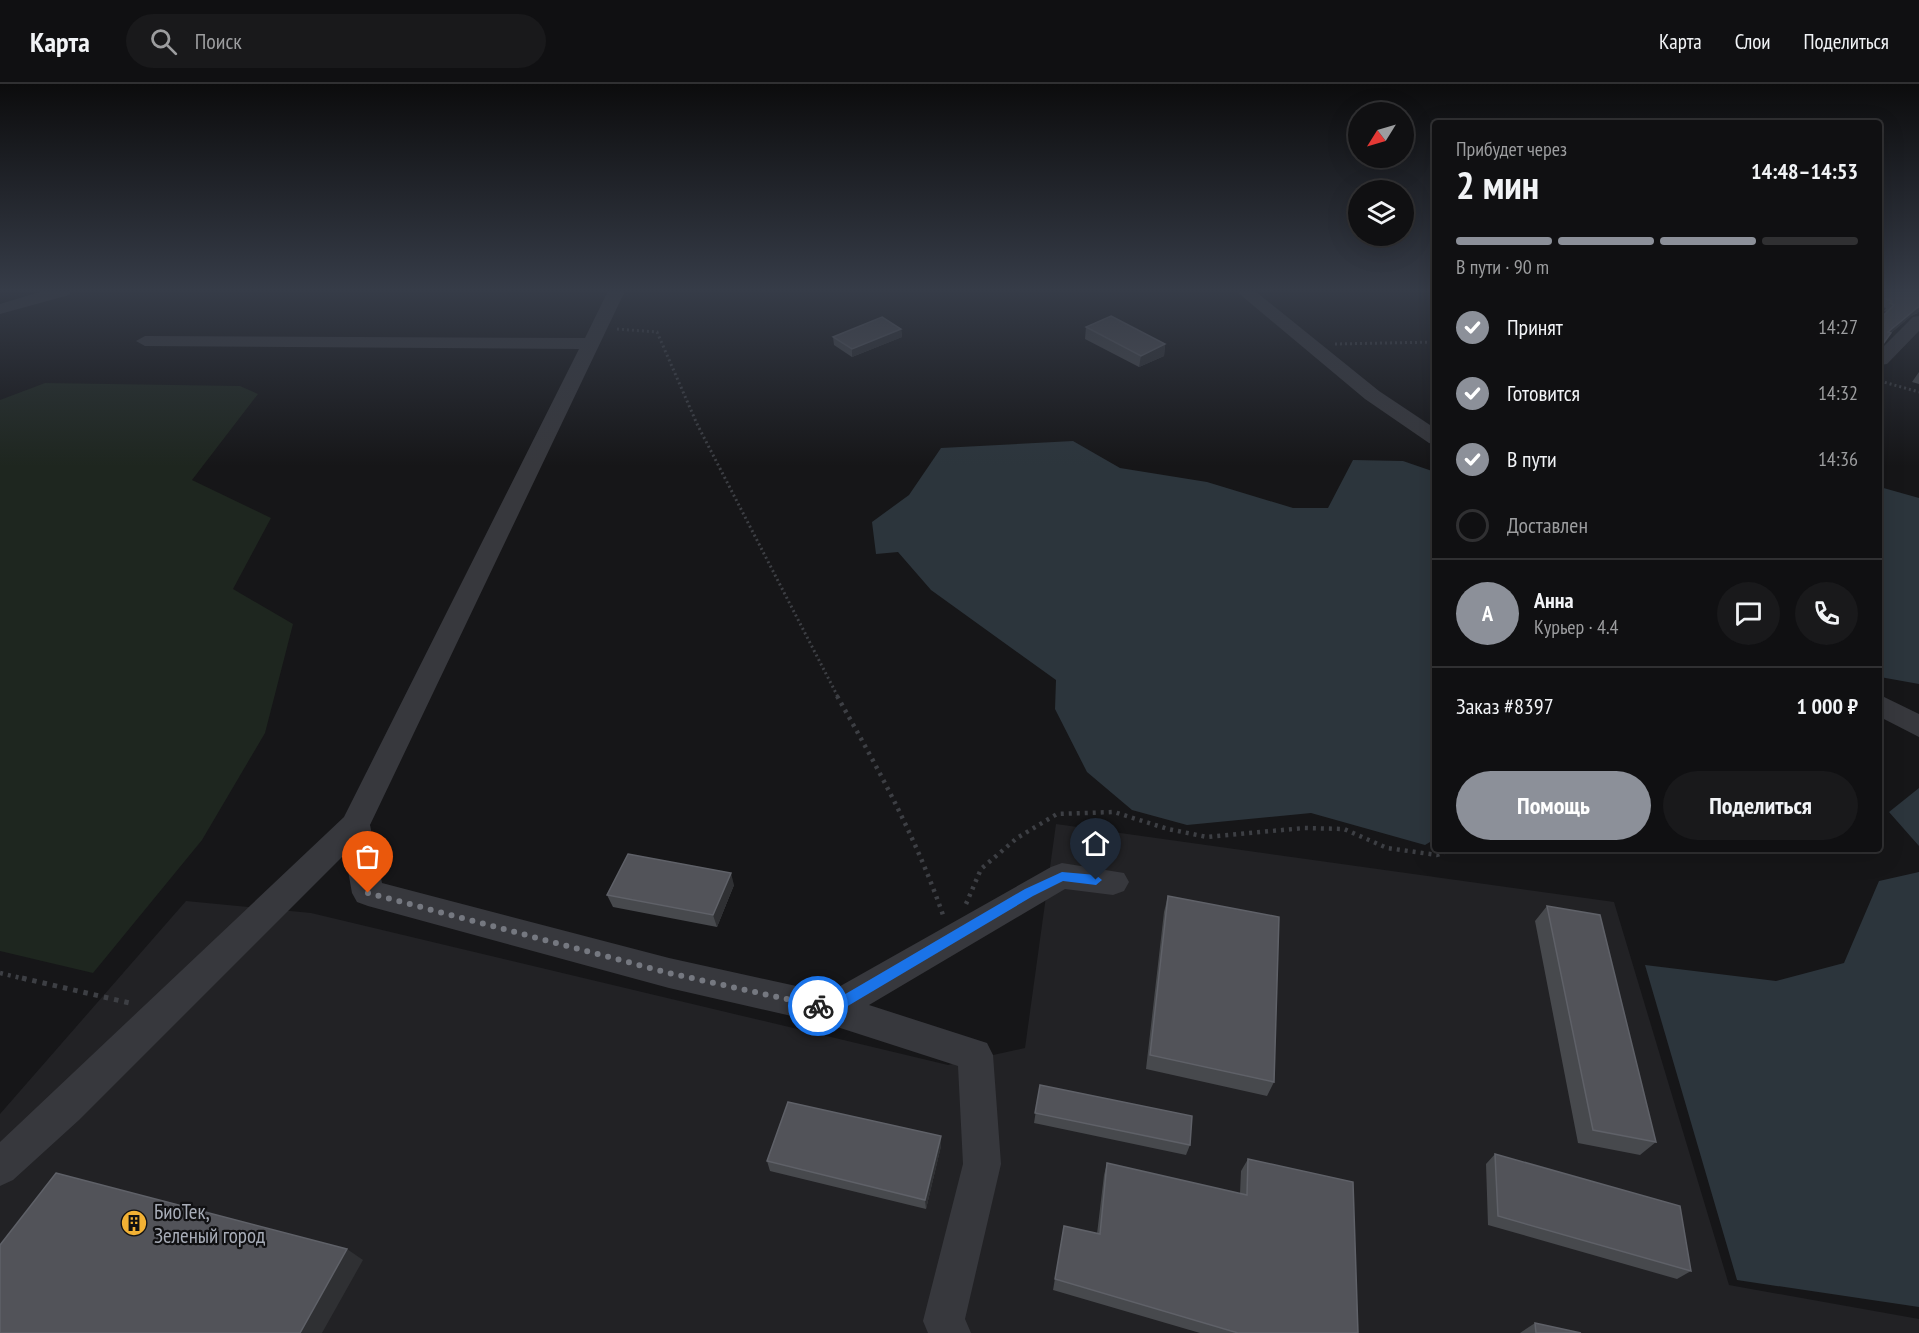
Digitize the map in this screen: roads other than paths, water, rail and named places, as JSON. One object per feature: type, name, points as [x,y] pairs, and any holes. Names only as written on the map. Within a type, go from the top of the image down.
[{"type":"street","points":[[0,1167],[165,1011],[356,825],[588,349]]},
{"type":"street","points":[[1315,349],[1372,395],[1432,436]]},
{"type":"street","points":[[1882,706],[1919,727]]},
{"type":"street","points":[[356,825],[368,893],[669,973],[831,1009],[975,1054],[982,1164],[944,1321],[950,1333]]},
{"type":"street","points":[[831,1009],[1062,876],[1113,882]]},
{"type":"place","name":"БиоТек, Зеленый город","points":[[134,1223]]}]
